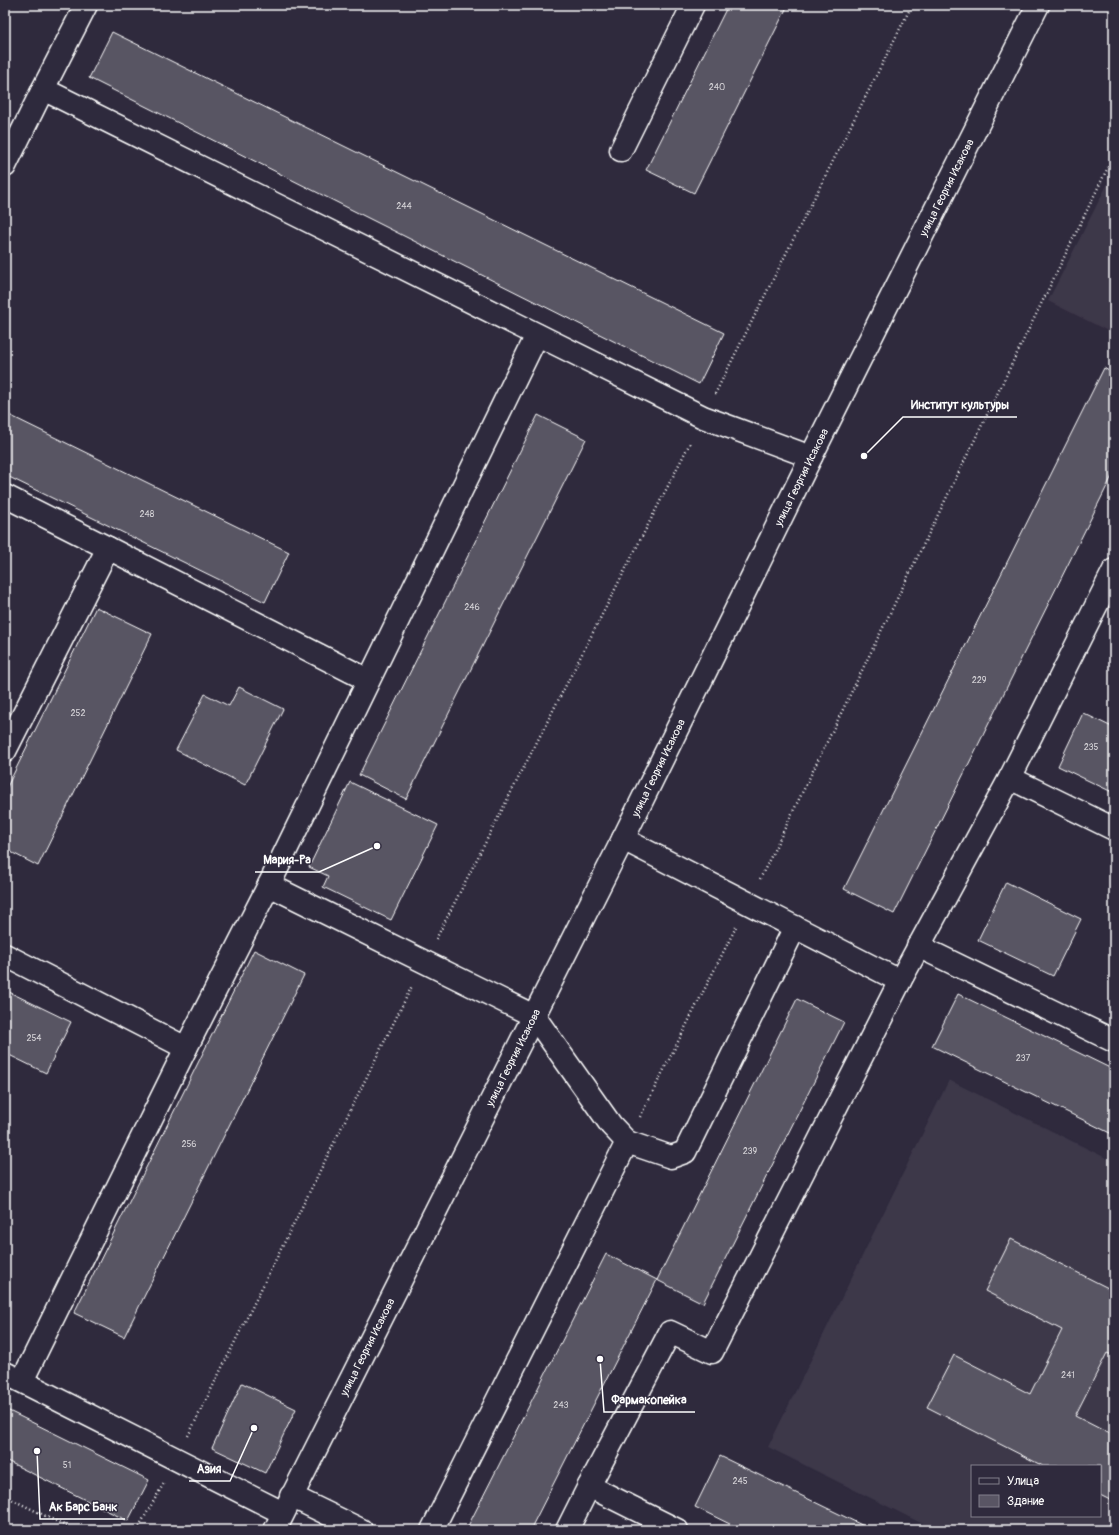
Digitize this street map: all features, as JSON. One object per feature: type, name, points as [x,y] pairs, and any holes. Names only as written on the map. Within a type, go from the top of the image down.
[{"type":"street","points":[[5,166],[86,5]]},
{"type":"street","points":[[621,150],[693,5]]},
{"type":"street","name":"улица Георгия Исакова","points":[[283,1513],[623,839],[810,457],[1038,5]]},
{"type":"street","points":[[43,89],[703,417],[810,457]]},
{"type":"street","points":[[361,1530],[283,1513],[14,1377],[186,1048],[269,885],[537,335]]},
{"type":"street","points":[[5,496],[368,680]]},
{"type":"street","points":[[5,751],[108,548]]},
{"type":"street","points":[[567,1530],[670,1332],[712,1352],[918,946],[1010,778],[1114,570]]},
{"type":"street","points":[[1010,778],[1114,830]]},
{"type":"street","points":[[623,839],[900,981]]},
{"type":"street","points":[[269,885],[534,1016],[611,1125],[627,1142],[670,1157],[685,1152],[795,926]]},
{"type":"street","points":[[918,946],[1114,1041]]},
{"type":"street","points":[[5,955],[186,1048]]},
{"type":"street","points":[[432,1530],[627,1142]]},
{"type":"street","points":[[589,1486],[677,1530]]},
{"type":"path","points":[[138,1530],[177,1459],[424,962],[912,5]]},
{"type":"path","points":[[627,1142],[748,903],[1114,155]]},
{"type":"path","points":[[5,1496],[74,1530]]},
{"type":"shaded area","points":[[1114,171],[1114,334],[1048,301]]},
{"type":"shaded area","points":[[949,1080],[1114,1162],[1114,1530],[935,1530],[768,1447]]},
{"type":"building","points":[[728,5],[788,5],[694,193],[646,170]]},
{"type":"building","points":[[112,32],[724,333],[699,384],[89,78]]},
{"type":"building","points":[[1104,368],[1114,374],[1114,472],[894,914],[844,889]]},
{"type":"building","points":[[5,413],[289,552],[265,602],[5,475]]},
{"type":"building","points":[[538,415],[586,439],[406,799],[359,775]]},
{"type":"building","points":[[96,607],[152,634],[38,866],[5,849],[5,791]]},
{"type":"building","points":[[239,687],[283,709],[245,785],[176,750],[205,694],[229,706]]},
{"type":"building","points":[[1083,713],[1114,728],[1114,793],[1058,766]]},
{"type":"building","points":[[350,782],[438,825],[391,920],[323,887],[328,876],[309,867]]},
{"type":"building","points":[[1006,882],[1081,919],[1053,976],[978,940]]},
{"type":"building","points":[[254,950],[304,975],[124,1337],[74,1313]]},
{"type":"building","points":[[5,990],[71,1022],[46,1073],[5,1053]]},
{"type":"building","points":[[958,994],[1114,1070],[1114,1135],[932,1046]]},
{"type":"building","points":[[797,999],[844,1022],[703,1303],[657,1280]]},
{"type":"building","points":[[1011,1239],[1114,1291],[1114,1356],[1107,1353],[1075,1416],[1114,1436],[1114,1492],[1110,1500],[1101,1496],[1101,1465],[1041,1465],[927,1407],[954,1355],[1030,1394],[1062,1330],[985,1291]]},
{"type":"building","points":[[606,1254],[657,1280],[530,1530],[466,1530]]},
{"type":"building","points":[[242,1383],[296,1409],[265,1473],[212,1448]]},
{"type":"building","points":[[5,1409],[149,1480],[128,1521],[5,1460]]},
{"type":"building","points":[[720,1456],[872,1530],[742,1530],[695,1507]]},
{"type":"place","name":"Институт культуры","points":[[864,456]]},
{"type":"place","name":"Мария-Ра","points":[[377,846]]},
{"type":"place","name":"Фармакопейка","points":[[600,1359]]},
{"type":"place","name":"Азия","points":[[254,1428]]},
{"type":"place","name":"Ак Барс Банк","points":[[37,1451]]}]
